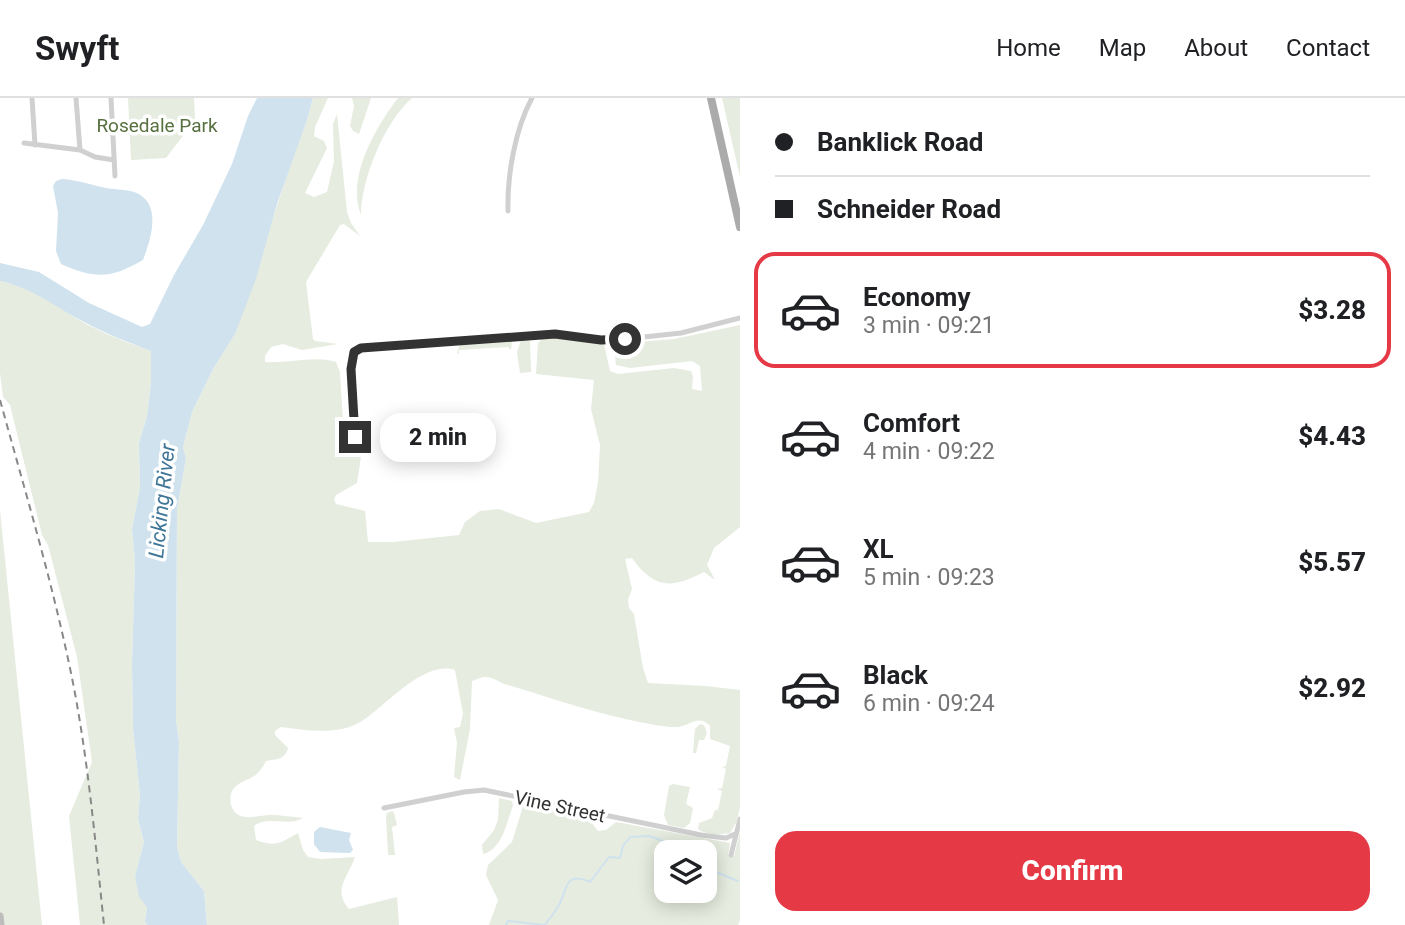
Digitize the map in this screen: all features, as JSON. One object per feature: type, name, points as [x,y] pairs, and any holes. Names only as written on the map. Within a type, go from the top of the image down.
[{"type":"main road","points":[[711,98],[740,227]]},
{"type":"main road","points":[[0,916],[1,925]]},
{"type":"street","points":[[32,98],[35,145]]},
{"type":"street","points":[[76,98],[80,150]]},
{"type":"street","points":[[111,98],[115,176]]},
{"type":"street","points":[[508,211],[508,190],[519,130],[532,98]]},
{"type":"street","points":[[24,143],[80,150],[95,158],[114,160]]},
{"type":"street","points":[[355,437],[351,369],[354,352],[361,348],[555,334],[601,340],[625,339],[691,331],[740,318]]},
{"type":"street","name":"Vine Street","points":[[384,808],[484,790],[701,835],[726,838],[735,834]]},
{"type":"street","points":[[731,855],[740,818]]},
{"type":"green space","name":"Rosedale Park","points":[[128,98],[194,98],[195,120],[166,158],[131,160]]},
{"type":"green space","points":[[313,98],[328,98],[315,127],[314,136],[324,141],[327,148],[305,193],[314,197],[327,192],[334,161],[333,124],[337,114],[347,212],[360,236],[344,224],[340,225],[306,282],[313,339],[338,344],[302,350],[283,344],[271,347],[265,356],[265,362],[319,359],[336,362],[340,372],[345,456],[361,457],[357,483],[336,495],[334,500],[336,504],[365,511],[368,542],[459,535],[465,522],[480,511],[499,509],[536,523],[589,512],[594,503],[598,483],[600,445],[591,409],[594,380],[536,374],[538,343],[544,337],[604,344],[610,371],[618,374],[674,368],[691,371],[692,389],[702,391],[700,366],[692,361],[630,368],[616,365],[614,344],[674,339],[740,325],[740,527],[714,548],[707,565],[715,580],[704,572],[682,581],[664,583],[648,576],[632,558],[625,559],[632,589],[628,600],[629,608],[634,614],[648,683],[740,690],[740,807],[737,821],[730,833],[713,834],[698,829],[699,823],[712,818],[715,810],[718,810],[722,791],[717,789],[722,788],[726,769],[722,767],[726,766],[730,746],[710,739],[710,726],[706,722],[697,721],[676,727],[639,722],[578,707],[490,678],[483,677],[472,681],[470,729],[460,780],[454,777],[457,743],[454,728],[460,727],[463,714],[455,670],[443,669],[418,678],[353,726],[322,731],[281,727],[275,731],[275,735],[288,748],[285,755],[266,761],[253,777],[237,785],[231,795],[234,811],[243,817],[274,815],[303,818],[291,822],[260,823],[254,826],[256,840],[274,844],[298,833],[308,857],[355,857],[343,883],[344,902],[349,909],[397,897],[399,925],[207,925],[204,891],[181,862],[177,849],[177,510],[186,458],[183,447],[192,412],[213,369],[235,334]]},
{"type":"green space","points":[[352,98],[371,98],[359,134],[350,126],[354,106]]},
{"type":"green space","points":[[398,98],[412,98],[393,121],[376,152],[365,185],[361,215],[357,200],[360,169],[381,123]]},
{"type":"green space","points":[[722,98],[740,98],[740,177]]},
{"type":"green space","points":[[0,281],[32,292],[96,329],[151,351],[147,416],[139,443],[140,488],[132,529],[135,561],[133,729],[140,795],[138,819],[144,842],[135,876],[147,907],[147,925],[80,925],[69,816],[92,762],[77,657],[48,545],[42,535],[10,405],[3,397],[0,373]]},
{"type":"green space","points":[[521,340],[530,341],[531,372],[520,373],[517,352]]},
{"type":"green space","points":[[512,341],[511,350],[508,347],[459,350],[459,354],[457,353],[460,344]]},
{"type":"green space","points":[[0,510],[42,925],[0,925]]},
{"type":"green space","points":[[700,724],[704,725],[707,733],[704,740],[699,740],[696,753],[693,753],[695,729]]},
{"type":"green space","points":[[673,784],[690,787],[686,804],[693,808],[690,823],[684,828],[668,825],[664,815],[669,786]]},
{"type":"green space","points":[[499,798],[512,801],[513,805],[499,841],[495,847],[483,854],[482,845],[498,820]]},
{"type":"green space","points":[[524,803],[586,815],[598,831],[606,830],[616,822],[714,840],[654,840],[654,903],[717,903],[717,841],[730,843],[728,855],[734,856],[740,832],[740,920],[738,925],[489,925],[498,900],[486,875],[488,865],[512,842]]},
{"type":"green space","points":[[392,811],[397,825],[392,827],[395,855],[388,855],[386,816]]},
{"type":"water","name":"Licking River","points":[[257,98],[313,98],[277,204],[256,279],[235,334],[213,369],[192,412],[183,447],[186,458],[177,510],[177,848],[181,862],[204,891],[207,925],[147,925],[147,907],[139,897],[135,876],[144,842],[138,819],[140,795],[133,729],[135,561],[132,529],[140,488],[139,443],[147,416],[151,351],[92,326],[34,293],[0,281],[0,263],[39,272],[89,303],[142,327],[150,324],[232,164]]},
{"type":"water","points":[[62,179],[131,191],[143,197],[152,212],[152,222],[143,260],[121,271],[102,275],[61,264],[56,251],[58,213],[53,186],[56,181]]},
{"type":"water","points":[[320,827],[351,833],[349,840],[353,850],[350,853],[320,852],[314,844],[314,832]]},
{"type":"waterway","points":[[506,925],[508,921],[545,925],[559,905],[571,880],[582,879],[590,882],[609,857],[620,858],[623,846],[630,837],[649,836],[660,840]]},
{"type":"waterway","points":[[717,872],[738,881]]},
{"type":"railway","points":[[0,400],[47,570],[71,673],[87,767],[104,925]]},
{"type":"route","points":[[355,437],[351,369],[354,352],[361,348],[555,334],[601,340],[625,339]]}]
